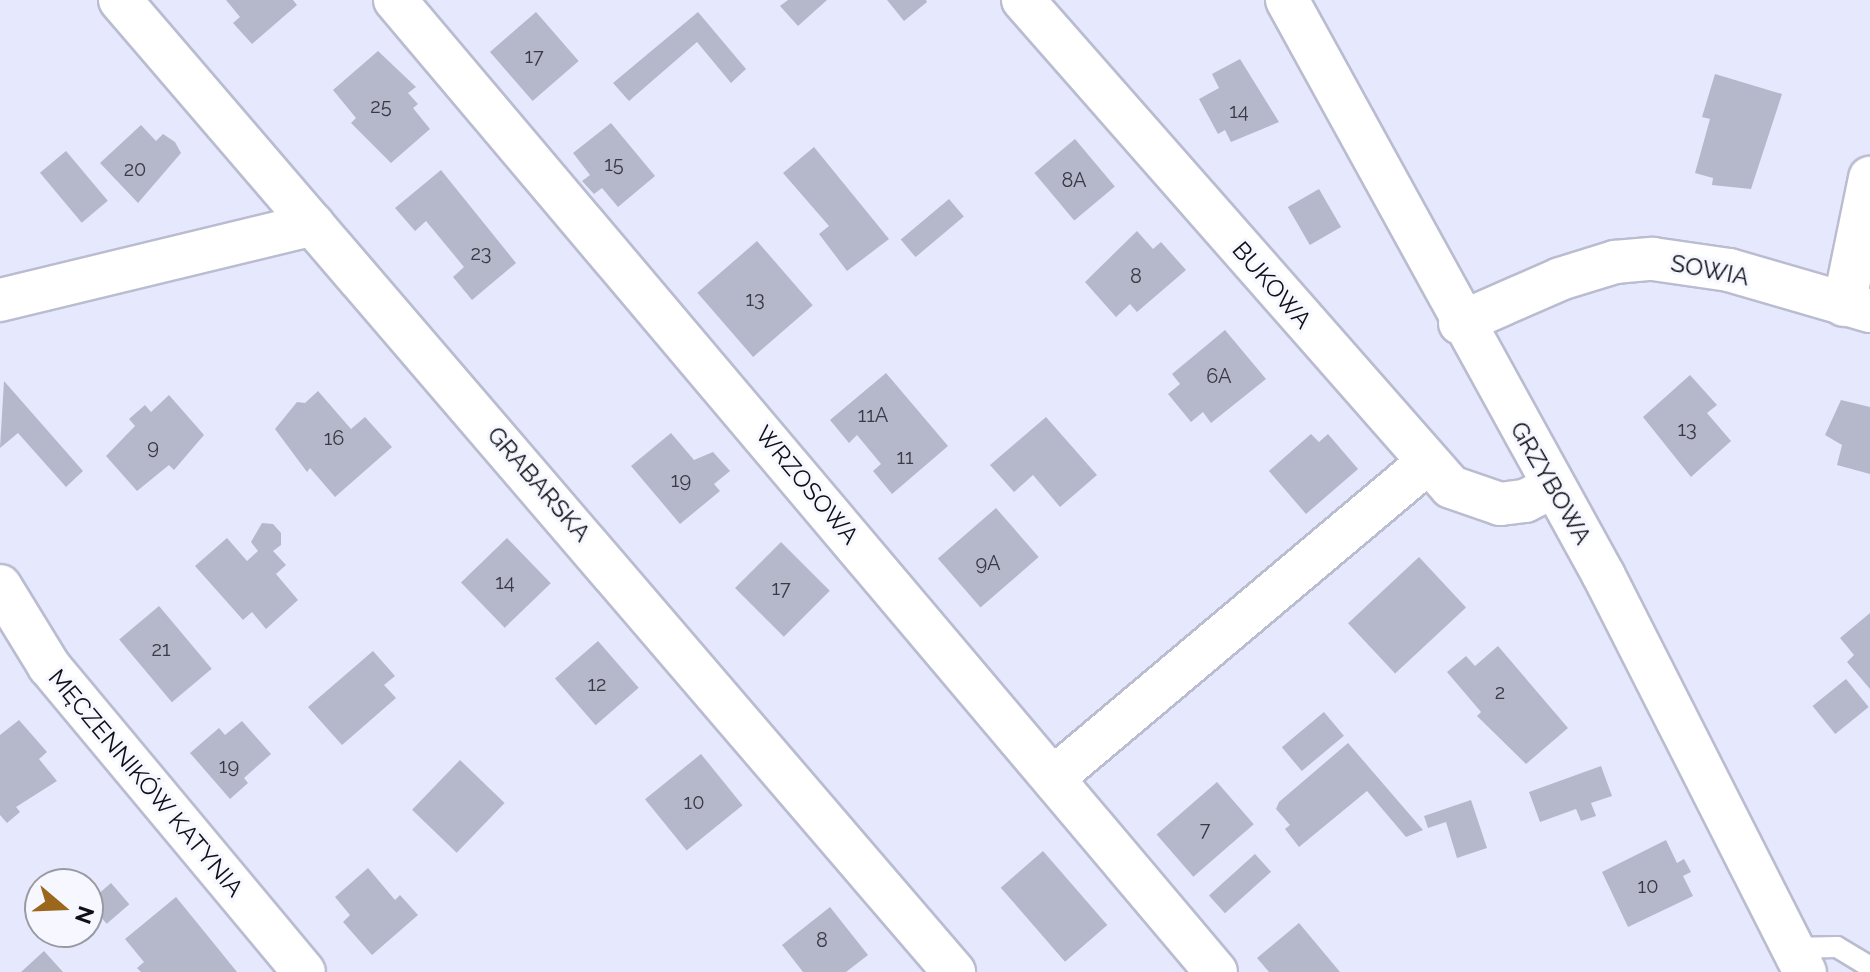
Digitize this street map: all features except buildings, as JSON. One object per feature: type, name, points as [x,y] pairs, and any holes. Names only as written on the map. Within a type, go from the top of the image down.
[{"type":"street","name":"GRABARSKA","points":[[120,0],[954,972]]},
{"type":"street","name":"WRZOSOWA","points":[[395,0],[1216,972]]},
{"type":"street","name":"BUKOWA","points":[[1023,0],[1451,487],[1500,504],[1525,501],[1552,487]]},
{"type":"street","name":"GRZYBOWA","points":[[1287,0],[1460,323],[1604,576],[1798,960]]},
{"type":"street","points":[[1857,308],[1870,178]]},
{"type":"street","points":[[0,300],[313,224]]},
{"type":"street","name":"SOWIA","points":[[1460,323],[1560,279],[1615,262],[1653,259],[1729,270],[1857,308]]},
{"type":"street","points":[[1053,778],[1427,463]]},
{"type":"street","name":"MĘCZENNIKÓW KATYNIA","points":[[0,586],[49,666],[304,972]]},
{"type":"lane","points":[[1798,960],[1837,947],[1870,967]]}]
